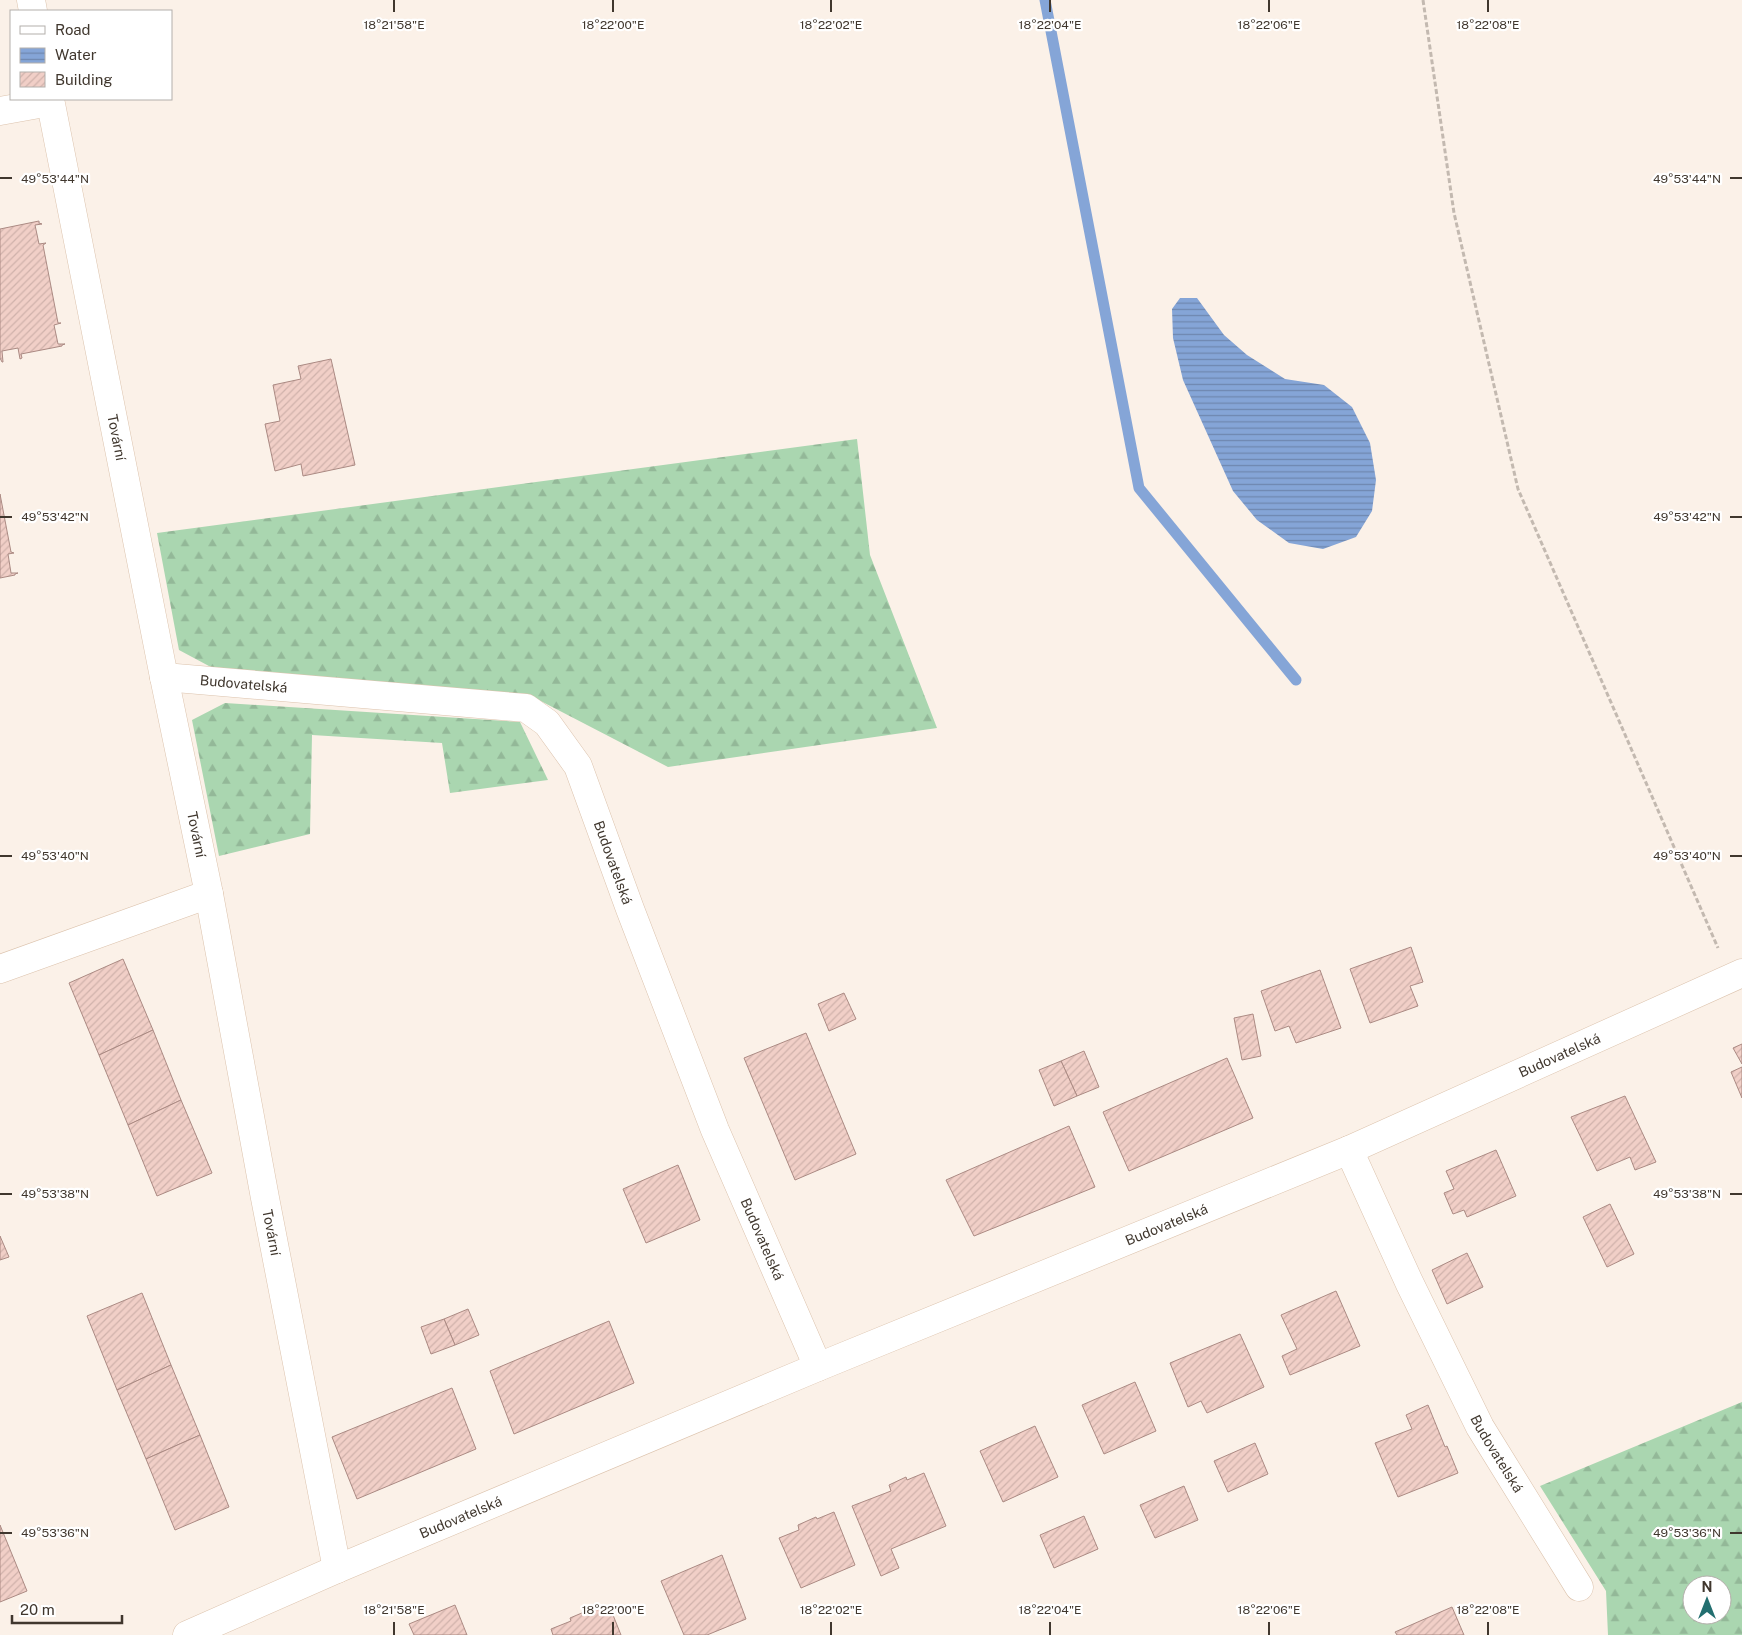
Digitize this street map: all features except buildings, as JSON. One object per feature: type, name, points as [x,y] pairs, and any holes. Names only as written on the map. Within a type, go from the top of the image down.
[{"type":"street","name":"Tovární","points":[[0,111],[50,100],[164,677],[209,894],[265,1198],[337,1569]]},
{"type":"street","name":"Budovatelská","points":[[164,677],[526,708],[547,723],[578,766],[630,909],[715,1130],[818,1367]]},
{"type":"street","points":[[0,969],[209,894]]},
{"type":"street","name":"Budovatelská","points":[[187,1635],[337,1569],[818,1367],[1350,1150],[1736,976]]},
{"type":"street","name":"Budovatelská","points":[[1350,1150],[1409,1282],[1480,1427],[1579,1587]]},
{"type":"path","points":[[1423,0],[1454,214],[1518,489],[1736,976]]},
{"type":"green space","points":[[857,439],[870,555],[937,728],[668,767],[533,697],[222,673],[179,650],[157,533]]},
{"type":"green space","points":[[225,703],[520,722],[548,780],[450,793],[442,743],[312,735],[310,834],[219,856],[192,720]]},
{"type":"green space","points":[[1742,1402],[1742,1635],[1608,1635],[1606,1591],[1540,1486]]},
{"type":"water","points":[[1180,298],[1197,298],[1224,335],[1247,355],[1285,379],[1324,385],[1352,407],[1370,443],[1376,480],[1372,511],[1356,537],[1323,549],[1289,543],[1257,520],[1233,491],[1183,380],[1173,338],[1172,309]]},
{"type":"waterway","points":[[1045,0],[1139,488],[1296,680]]}]
